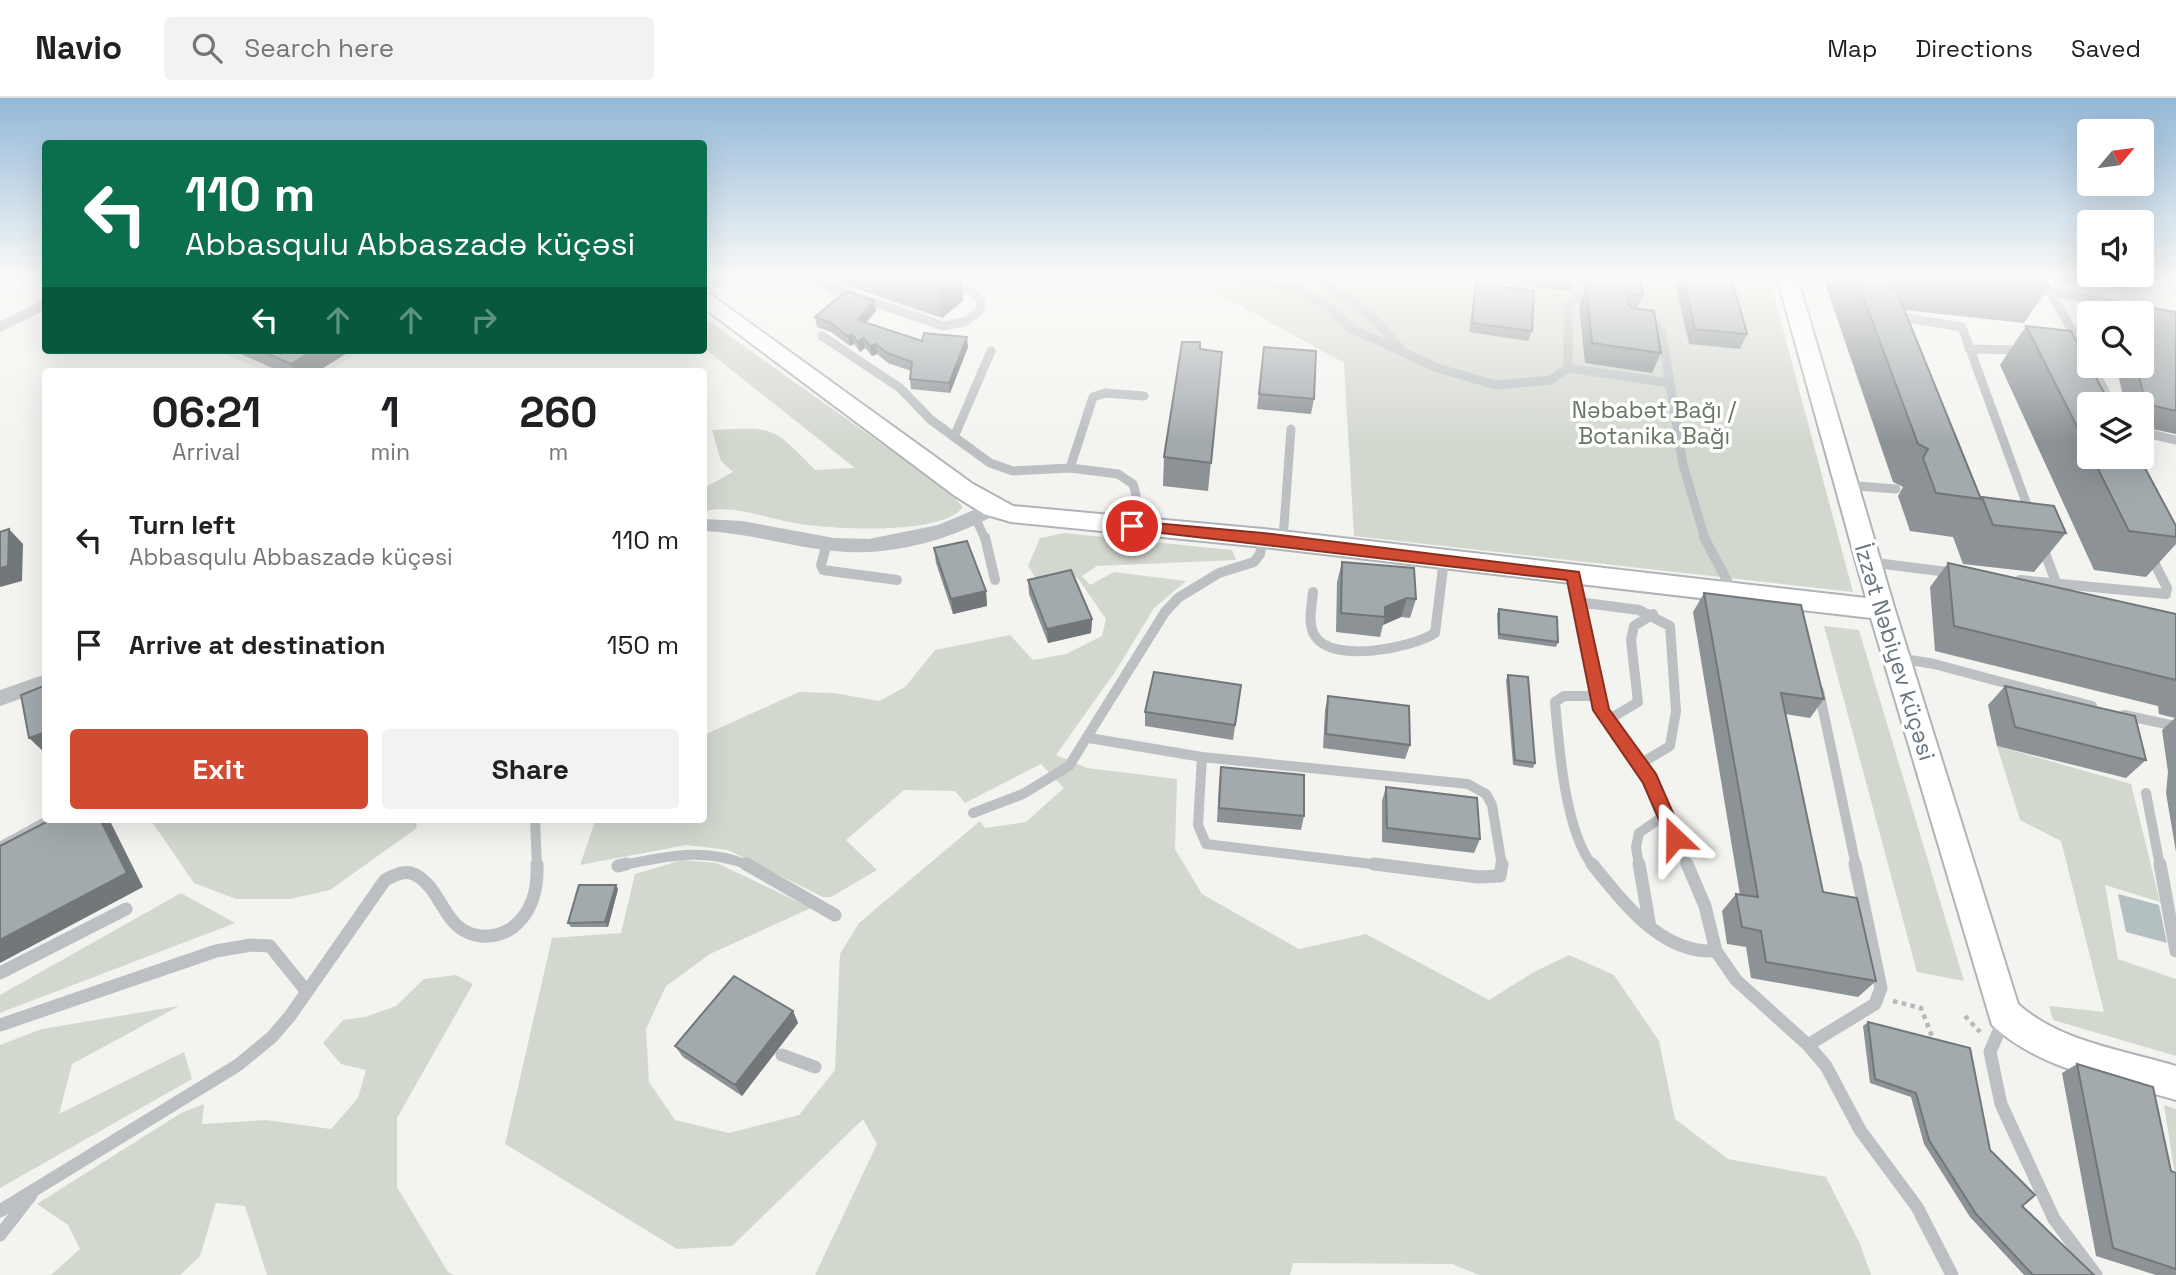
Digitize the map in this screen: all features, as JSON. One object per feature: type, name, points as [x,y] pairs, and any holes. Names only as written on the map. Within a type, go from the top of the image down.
[{"type":"street","points":[[749,332],[964,490],[985,514]]},
{"type":"street","name":"İzzət Nəbiyev küçəsi","points":[[1802,332],[1998,1000],[2012,1023]]},
{"type":"street","points":[[707,525],[754,527],[854,546],[934,532],[985,514],[1030,517],[1273,539],[1882,610]]},
{"type":"street","points":[[0,698],[42,683]]},
{"type":"street","points":[[2012,1023],[2043,1041],[2176,1083]]},
{"type":"lane","points":[[1357,332],[1437,368],[1496,385],[1550,380],[1567,368],[1670,383]]},
{"type":"lane","points":[[1385,332],[1403,352]]},
{"type":"lane","points":[[1567,368],[1568,332]]},
{"type":"lane","points":[[1661,332],[1678,441],[1707,550],[1733,592]]},
{"type":"lane","points":[[1894,332],[1896,338]]},
{"type":"lane","points":[[1964,332],[2035,526]]},
{"type":"lane","points":[[822,336],[900,388],[931,420],[990,463],[1013,471],[1070,468],[1122,475],[1130,480],[1136,491],[1132,526]]},
{"type":"lane","points":[[1969,349],[2032,351]]},
{"type":"lane","points":[[954,437],[991,351]]},
{"type":"lane","points":[[1070,468],[1093,397],[1105,393],[1144,396]]},
{"type":"lane","points":[[973,813],[1047,784],[1069,766],[1089,738],[1165,612],[1178,598],[1219,573],[1254,562],[1273,539],[1292,429]]},
{"type":"lane","points":[[2154,435],[2176,440]]},
{"type":"lane","points":[[1845,485],[1896,489]]},
{"type":"lane","points":[[985,514],[985,538],[995,580]]},
{"type":"lane","points":[[2040,538],[2057,584]]},
{"type":"lane","points":[[2003,578],[2165,594],[2167,587],[2143,540]]},
{"type":"lane","points":[[827,543],[821,565],[823,570],[897,580]]},
{"type":"lane","points":[[1313,592],[1311,629],[1317,639],[1328,645],[1378,652],[1401,650],[1429,639],[1435,633],[1444,561]]},
{"type":"lane","points":[[1868,562],[1962,573]]},
{"type":"lane","points":[[1574,576],[1596,696],[1608,720],[1640,764],[1665,815],[1704,906],[1716,951],[1736,979],[1808,1045],[1826,1066],[1860,1130],[1917,1207],[1952,1275]]},
{"type":"lane","points":[[1578,602],[1653,614],[1670,626],[1676,711],[1670,746],[1640,764]]},
{"type":"lane","points":[[1608,720],[1638,702],[1631,640],[1634,626],[1653,614]]},
{"type":"lane","points":[[1898,658],[1934,664],[2176,726]]},
{"type":"lane","points":[[1808,1045],[1875,1004],[1881,988],[1817,682]]},
{"type":"lane","points":[[1596,696],[1564,696],[1555,702],[1562,774],[1583,854],[1630,910],[1650,927],[1678,945],[1697,952],[1716,951]]},
{"type":"lane","points":[[1089,738],[1202,757],[1468,784],[1486,794],[1492,805],[1503,871],[1500,876],[1478,877],[1206,844],[1199,833],[1202,757]]},
{"type":"lane","points":[[2146,793],[2176,951]]},
{"type":"lane","points":[[1650,927],[1636,847],[1639,833],[1665,815]]},
{"type":"lane","points":[[0,847],[44,823]]},
{"type":"lane","points":[[0,1211],[237,1065],[272,1037],[307,992],[369,899],[385,880],[402,872],[416,875],[433,892],[452,922],[476,937],[498,936],[512,928],[534,904],[537,885],[535,823]]},
{"type":"lane","points":[[618,866],[687,853],[721,855],[745,864],[835,915]]},
{"type":"lane","points":[[0,973],[126,908]]},
{"type":"lane","points":[[0,1025],[203,955],[251,945],[271,946],[284,960],[289,975],[307,992]]},
{"type":"lane","points":[[2012,1023],[1997,1033],[1990,1052],[2001,1104],[2054,1219],[2095,1275]]},
{"type":"lane","points":[[782,1055],[815,1067]]},
{"type":"lane","points":[[0,1236],[35,1189]]},
{"type":"path","points":[[1879,997],[1921,1008],[1930,1038],[1942,1042]]},
{"type":"shaded area","points":[[225,354],[356,354],[334,368],[256,368]]},
{"type":"shaded area","points":[[2118,894],[2159,905],[2167,943],[2126,932]]},
{"type":"green space","points":[[707,332],[724,332],[948,491],[963,507],[952,516],[934,523],[886,528],[815,526],[728,509],[707,510],[707,486],[733,472],[721,461],[712,430],[760,429],[780,437],[815,470],[855,468],[707,350]]},
{"type":"green space","name":"Nəbabət Bağı / Botanika Bağı","points":[[1288,332],[1784,332],[1853,592],[1354,536],[1344,363]]},
{"type":"green space","points":[[1064,533],[1232,550],[1236,560],[1097,566],[1082,576],[1090,585],[1114,572],[1186,581],[1154,608],[1115,672],[1056,755],[1087,768],[1177,779],[1175,849],[1202,894],[1299,949],[1366,934],[1489,1000],[1534,972],[1569,955],[1614,975],[1659,1041],[1675,1119],[1728,1159],[1826,1177],[1860,1244],[1871,1275],[1479,1275],[1452,1264],[1293,1263],[1290,1275],[815,1275],[877,1144],[863,1119],[732,1246],[677,1249],[505,1144],[552,938],[621,933],[635,874],[682,860],[717,863],[811,908],[710,954],[666,986],[646,1029],[649,1082],[675,1120],[729,1133],[799,1115],[835,1070],[840,954],[859,923],[980,821],[985,828],[1026,822],[1064,788],[1041,764],[965,803],[955,791],[904,790],[846,840],[877,870],[831,897],[823,897],[728,850],[686,845],[580,865],[595,823],[707,823],[707,734],[799,692],[834,693],[879,701],[905,687],[935,650],[1010,635],[1033,660],[1066,654],[1102,636],[1106,619],[1077,577],[1036,579],[1028,566],[1040,538]]},
{"type":"green space","points":[[1824,626],[1859,630],[1964,981],[1917,972]]},
{"type":"green space","points":[[1997,746],[2131,784],[2160,902],[2105,885],[2118,959],[2176,979],[2176,1056],[2053,1020],[2049,1006],[2104,1012],[2061,841],[2020,820]]},
{"type":"green space","points":[[153,823],[416,823],[417,828],[330,890],[290,899],[236,899],[194,883]]},
{"type":"green space","points":[[181,893],[235,923],[0,1013],[0,995]]},
{"type":"green space","points":[[456,975],[473,984],[397,1118],[397,1187],[448,1272],[454,1275],[267,1275],[245,1206],[216,1203],[200,1256],[180,1275],[51,1275],[80,1249],[68,1225],[37,1204],[181,1113],[204,1104],[202,1124],[266,1120],[331,1129],[358,1098],[366,1070],[341,1064],[323,1043],[343,1020],[365,1017],[396,1006],[424,979]]},
{"type":"green space","points":[[179,1006],[72,1064],[59,1114],[184,1052],[192,1079],[0,1188],[0,1045],[42,1029]]},
{"type":"green space","points":[[2164,1105],[2176,1109],[2176,1181]]},
{"type":"building","points":[[842,332],[894,332],[922,341],[924,333],[967,337],[949,383],[910,379],[912,362],[887,353],[876,344],[870,346],[863,338],[858,342],[852,334],[848,336]]},
{"type":"building","points":[[1591,332],[1657,332],[1661,353],[1592,343]]},
{"type":"building","points":[[1876,332],[1913,332],[1981,499],[1936,493],[1923,458],[1928,449],[1918,444]]},
{"type":"building","points":[[2029,332],[2071,332],[2077,342],[2077,378],[2096,378],[2104,392],[2077,392],[2077,426]]},
{"type":"building","points":[[2154,332],[2176,332],[2176,411],[2154,406],[2154,392],[2143,392],[2139,378],[2154,378]]},
{"type":"building","points":[[1182,342],[1200,342],[1200,349],[1222,352],[1211,463],[1164,457]]},
{"type":"building","points":[[1264,347],[1316,351],[1314,399],[1259,394]]},
{"type":"building","points":[[268,354],[307,354],[291,364]]},
{"type":"building","points":[[2098,469],[2145,469],[2176,526],[2176,537],[2129,531]]},
{"type":"building","points":[[1982,497],[2054,506],[2066,533],[1993,525]]},
{"type":"building","points":[[9,529],[8,566],[0,568],[0,532]]},
{"type":"building","points":[[967,541],[986,591],[951,599],[934,548]]},
{"type":"building","points":[[1342,562],[1414,568],[1416,599],[1407,598],[1385,607],[1385,617],[1341,613]]},
{"type":"building","points":[[1948,563],[2176,614],[2176,680],[1954,626]]},
{"type":"building","points":[[1071,570],[1092,619],[1047,629],[1028,580]]},
{"type":"building","points":[[1704,593],[1801,605],[1824,699],[1781,693],[1823,892],[1857,898],[1876,981],[1766,962],[1761,931],[1742,927],[1736,894],[1758,897]]},
{"type":"building","points":[[1499,609],[1557,617],[1558,642],[1499,634]]},
{"type":"building","points":[[1154,672],[1241,685],[1235,725],[1145,712]]},
{"type":"building","points":[[1508,675],[1528,677],[1535,763],[1515,760]]},
{"type":"building","points":[[2005,686],[2135,716],[2146,760],[2015,727]]},
{"type":"building","points":[[42,687],[42,733],[29,738],[21,695]]},
{"type":"building","points":[[1328,696],[1409,706],[1410,745],[1326,734]]},
{"type":"building","points":[[1221,767],[1304,775],[1304,816],[1219,808]]},
{"type":"building","points":[[1386,787],[1477,798],[1480,839],[1387,828]]},
{"type":"building","points":[[44,823],[102,823],[127,873],[0,940],[0,846]]},
{"type":"building","points":[[579,885],[616,885],[605,922],[568,923]]},
{"type":"building","points":[[734,976],[793,1011],[735,1085],[675,1046]]},
{"type":"building","points":[[1868,1022],[1970,1048],[1990,1150],[2035,1195],[2022,1206],[2094,1275],[2033,1275],[1976,1214],[1929,1140],[1916,1093],[1875,1079]]},
{"type":"building","points":[[2077,1064],[2153,1087],[2171,1171],[2176,1173],[2176,1269],[2113,1248]]},
{"type":"route","points":[[1132,526],[1263,538],[1574,576],[1596,696],[1601,710],[1650,779],[1675,838]]}]
